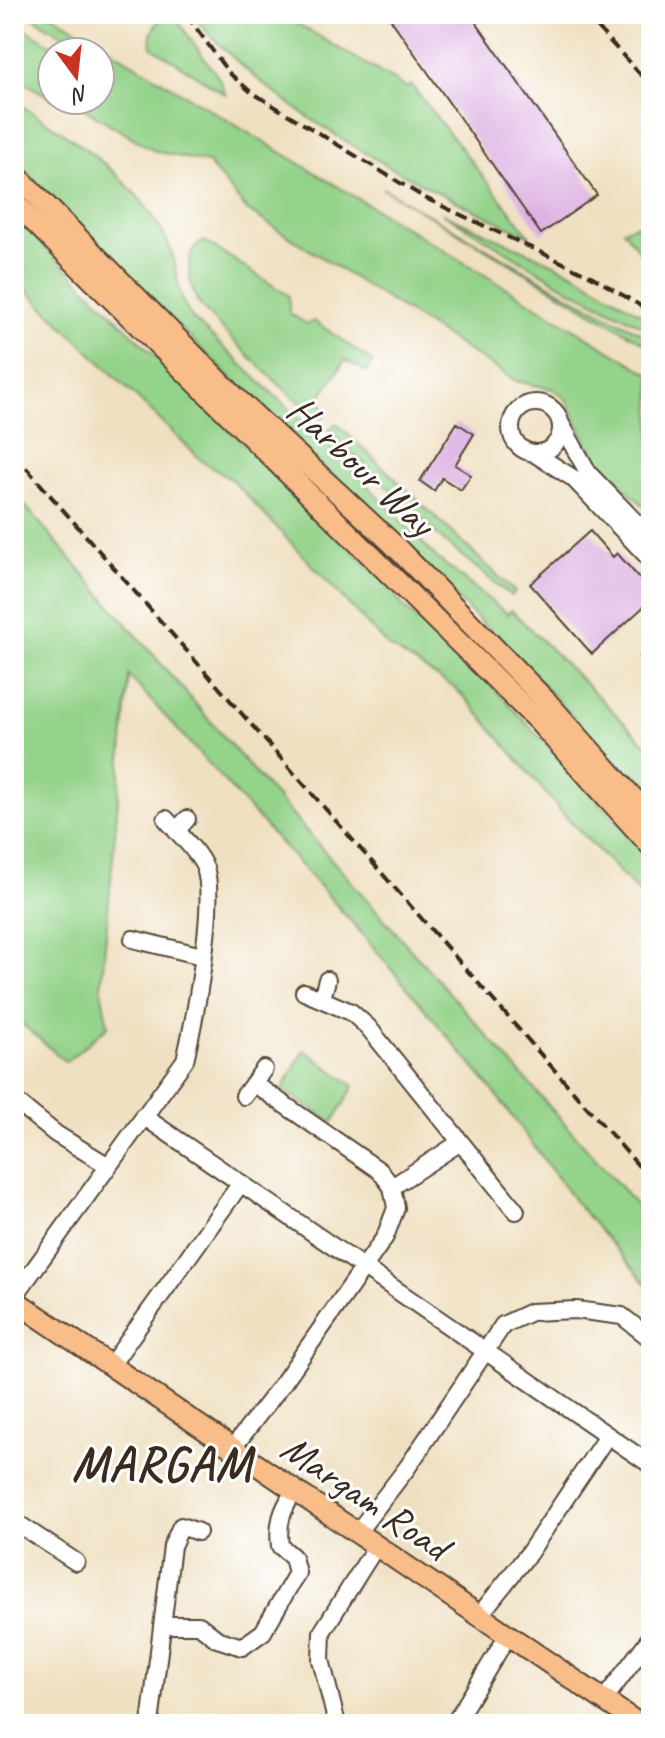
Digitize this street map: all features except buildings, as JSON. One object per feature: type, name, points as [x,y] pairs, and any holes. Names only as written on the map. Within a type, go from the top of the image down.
[{"type":"main road","name":"Harbour Way","points":[[14,173],[235,397],[393,544],[547,702],[651,818]]},
{"type":"main road","name":"Harbour Way","points":[[14,202],[528,711],[651,846]]},
{"type":"main road","name":"Margam Road","points":[[16,1306],[111,1365],[375,1548],[639,1724]]},
{"type":"street","points":[[651,538],[589,474],[554,410],[541,403],[528,404],[514,414],[510,426],[512,439],[521,450],[535,454],[573,478],[651,560]]},
{"type":"street","points":[[535,454],[556,444],[560,422]]},
{"type":"street","points":[[16,1306],[107,1165],[185,1060],[195,1021],[208,893],[204,867],[176,823]]},
{"type":"street","points":[[133,939],[151,937],[202,956]]},
{"type":"street","points":[[322,998],[327,980]]},
{"type":"street","points":[[304,992],[351,1012],[368,1027],[459,1143],[513,1200]]},
{"type":"street","points":[[231,1450],[283,1383],[385,1237],[396,1208],[392,1187],[380,1171],[250,1091],[264,1069]]},
{"type":"street","points":[[14,1100],[56,1134],[107,1165]]},
{"type":"street","points":[[143,1116],[651,1465]]},
{"type":"street","points":[[392,1187],[459,1143]]},
{"type":"street","points":[[111,1365],[241,1183]]},
{"type":"street","points":[[356,1534],[407,1468],[503,1325],[531,1312],[576,1310],[622,1316],[651,1339]]},
{"type":"street","points":[[478,1617],[529,1553],[607,1436]]},
{"type":"street","points":[[164,1625],[199,1625],[217,1639],[242,1647],[263,1632],[297,1573],[293,1557],[280,1546],[278,1528],[281,1513],[294,1491]]},
{"type":"street","points":[[14,1521],[76,1562]]},
{"type":"street","points":[[150,1724],[164,1625],[164,1586],[172,1546],[181,1526],[198,1532]]},
{"type":"street","points":[[337,1724],[321,1660],[322,1632],[375,1548]]},
{"type":"street","points":[[454,1724],[507,1637]]},
{"type":"street","points":[[603,1701],[651,1637]]},
{"type":"green space","points":[[28,14],[51,14],[88,36],[64,36]]},
{"type":"green space","points":[[162,14],[173,14],[220,80],[225,94],[152,47],[151,34]]},
{"type":"green space","points":[[192,14],[281,14],[407,88],[411,85],[530,236],[440,193],[348,143],[262,83],[225,50]]},
{"type":"green space","points":[[14,22],[37,36],[36,89],[14,76]]},
{"type":"green space","points":[[116,53],[651,375],[651,513],[595,458],[566,399],[553,389],[516,381],[247,210],[208,163],[155,151],[96,116],[116,116]]},
{"type":"green space","points":[[14,101],[81,145],[122,180],[140,199],[168,243],[183,301],[193,319],[337,454],[437,558],[507,614],[511,610],[646,744],[651,750],[651,801],[527,667],[191,339],[14,159]]},
{"type":"green space","points":[[382,188],[570,296],[651,338],[651,347]]},
{"type":"green space","points":[[442,213],[576,274],[651,320],[651,330],[569,289]]},
{"type":"green space","points":[[14,217],[392,589],[405,609],[462,656],[534,731],[651,858],[651,905],[565,816],[456,689],[388,646],[232,480],[203,462],[14,278],[14,240],[23,248],[14,229]]},
{"type":"green space","points":[[651,224],[651,268],[623,229]]},
{"type":"green space","points":[[205,241],[289,296],[289,313],[307,324],[314,321],[373,362],[367,372],[345,360],[319,399],[327,413],[322,418],[280,385],[198,302],[189,268],[197,245]]},
{"type":"green space","points":[[336,423],[515,592],[511,596],[444,541],[329,431]]},
{"type":"green space","points":[[14,493],[248,765],[625,1192],[651,1226],[651,1289],[576,1203],[495,1093],[359,930],[129,676],[101,989],[108,1026],[66,1062],[14,1017]]},
{"type":"green space","points":[[304,1050],[354,1086],[333,1122],[282,1090]]},
{"type":"railway","points":[[186,14],[228,72],[251,92],[425,198],[591,276],[651,312]]},
{"type":"railway","points":[[585,14],[651,86]]},
{"type":"railway","points":[[632,14],[651,42]]},
{"type":"railway","points":[[14,454],[651,1180]]},
{"type":"district","name":"MARGAM","points":[[162,1464]]}]
